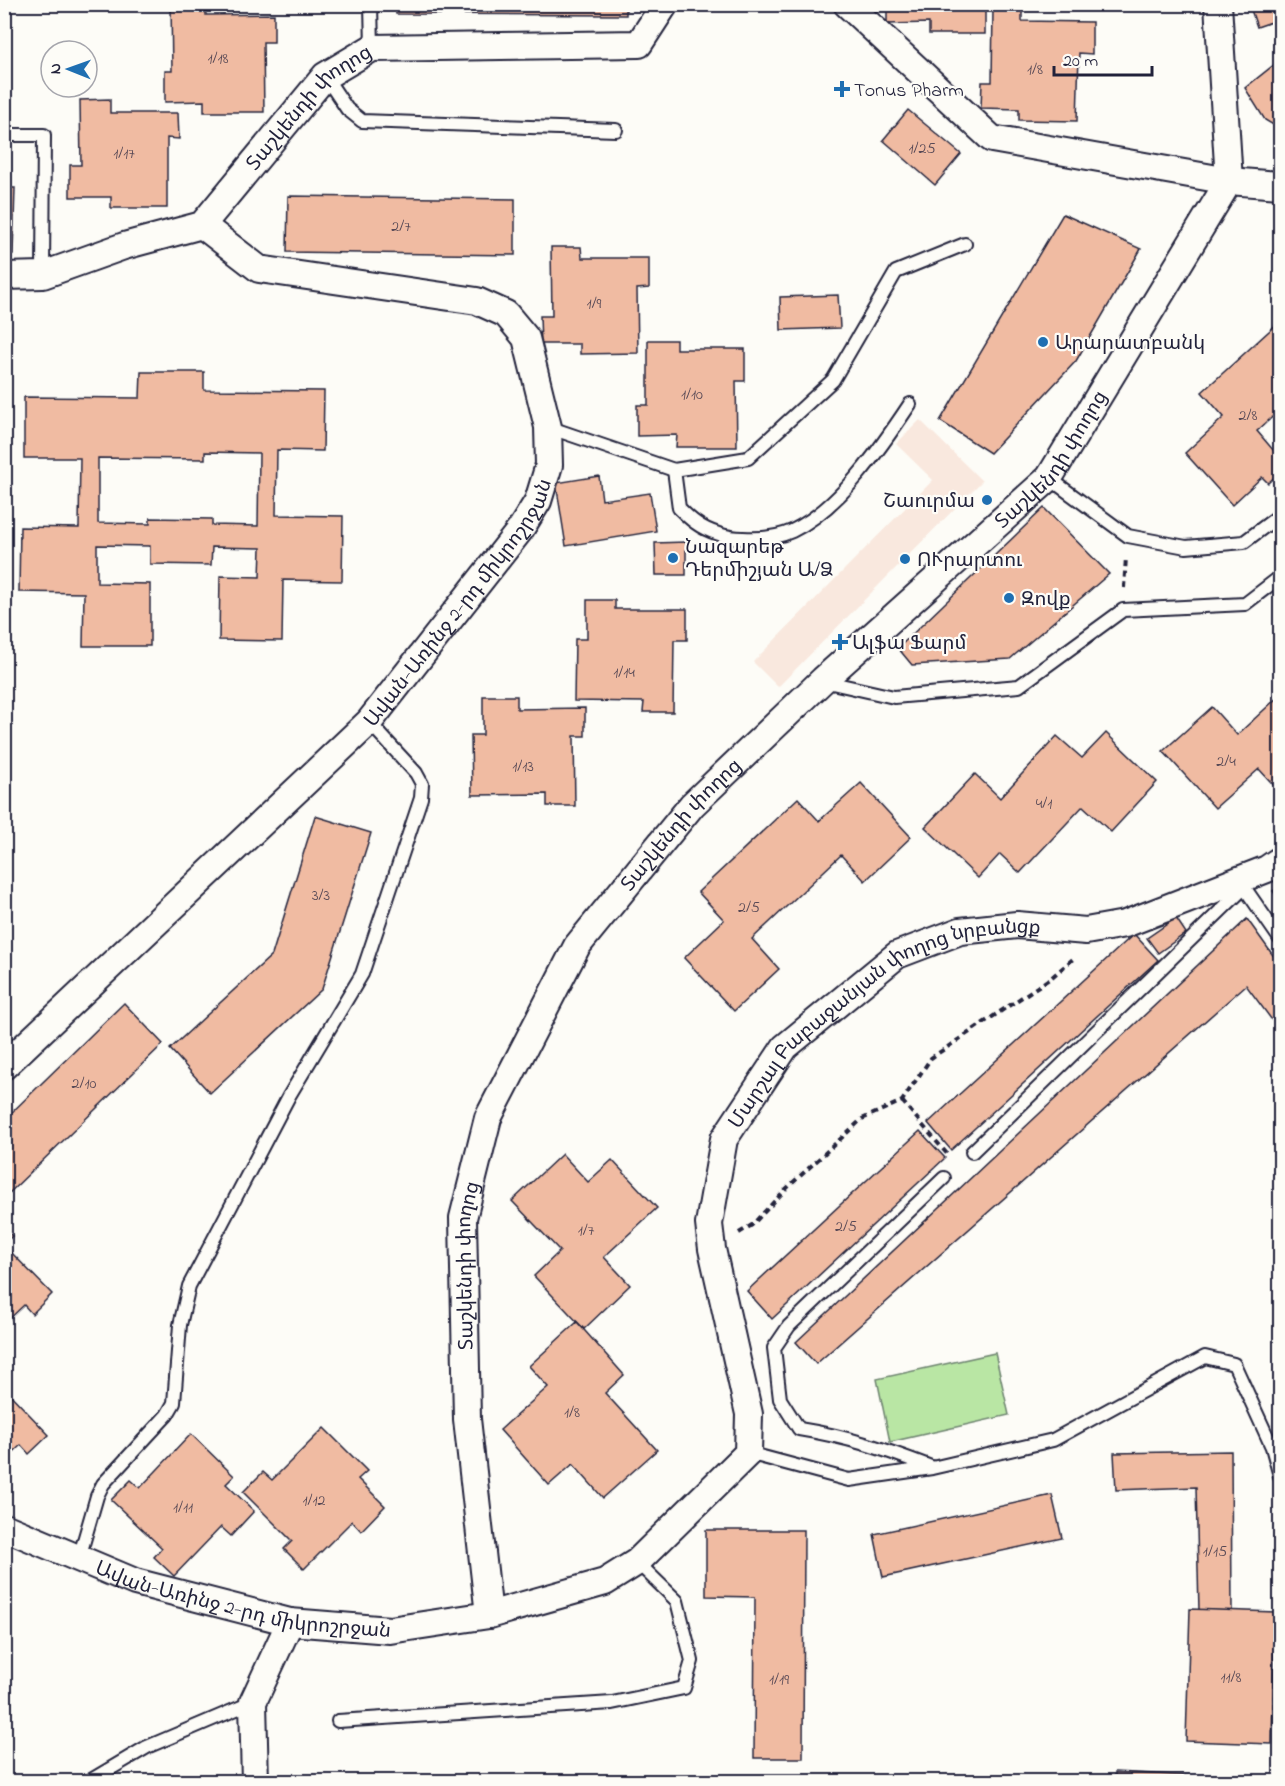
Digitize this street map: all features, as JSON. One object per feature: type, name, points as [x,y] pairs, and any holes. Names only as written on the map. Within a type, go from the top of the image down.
[{"type":"street","name":"Տաշկենդի փողոց","points":[[202,225],[325,76],[372,48],[639,44],[664,4]]},
{"type":"street","points":[[847,4],[992,139],[1229,181],[1281,184]]},
{"type":"street","points":[[1218,4],[1229,181]]},
{"type":"street","name":"Տաշկենդի փողոց","points":[[489,1615],[467,1419],[462,1218],[488,1118],[577,946],[692,805],[823,680],[1049,478],[1229,181]]},
{"type":"street","points":[[4,276],[43,275],[124,246],[202,225]]},
{"type":"street","name":"Ավան-Առինջ 2-րդ միկրոշրջան","points":[[4,1066],[369,722],[520,530],[538,501],[549,465],[548,427],[526,338],[506,314],[477,301],[259,269],[202,225]]},
{"type":"street","name":"Մարշալ Բաբաջանյան փողոց նրբանցք","points":[[748,1454],[749,1414],[712,1249],[709,1224],[724,1139],[785,1047],[897,955],[960,931],[1017,925],[1086,931],[1125,924],[1274,865]]},
{"type":"street","points":[[489,1615],[605,1582],[637,1562],[748,1454]]},
{"type":"street","name":"Ավան-Առինջ 2-րդ միկրոշրջան","points":[[4,1527],[135,1582],[290,1622],[390,1630],[489,1615]]},
{"type":"street","points":[[255,1782],[253,1701],[290,1622]]},
{"type":"lane","points":[[371,4],[372,48]]},
{"type":"lane","points":[[325,76],[347,109],[362,122],[616,130]]},
{"type":"lane","points":[[4,135],[44,135],[43,275]]},
{"type":"lane","points":[[548,427],[674,470],[748,458],[833,380],[896,272],[965,244]]},
{"type":"lane","points":[[674,470],[679,508],[697,525],[730,538],[763,539],[782,534],[792,531],[816,515],[846,488],[878,452],[910,404]]},
{"type":"lane","points":[[1049,478],[1128,536],[1186,547],[1244,542],[1281,514]]},
{"type":"lane","points":[[823,680],[894,697],[1018,686],[1123,610],[1245,603],[1281,577]]},
{"type":"lane","points":[[79,1558],[93,1508],[103,1484],[167,1415],[174,1403],[180,1325],[189,1286],[289,1096],[362,974],[421,798],[422,784],[416,773],[369,722]]},
{"type":"lane","points":[[972,1152],[1244,887],[1274,865]]},
{"type":"lane","points":[[1244,887],[1281,939]]},
{"type":"lane","points":[[932,1468],[882,1448],[836,1435],[799,1429],[780,1399],[774,1348],[789,1326],[944,1178]]},
{"type":"lane","points":[[748,1454],[849,1480],[932,1468],[1053,1440],[1204,1357],[1234,1364],[1272,1447],[1281,1476]]},
{"type":"lane","points":[[338,1720],[612,1703],[684,1688],[692,1661],[677,1601],[637,1562]]},
{"type":"lane","points":[[88,1782],[147,1747],[253,1701]]},
{"type":"path","points":[[1123,610],[1128,536]]},
{"type":"path","points":[[712,1249],[752,1225],[862,1119],[902,1101],[932,1058],[1052,977],[1078,955]]},
{"type":"path","points":[[902,1101],[951,1158]]},
{"type":"shaded area","points":[[920,420],[982,481],[778,687],[753,662],[933,480],[896,444]]},
{"type":"green space","points":[[995,1353],[1009,1415],[890,1442],[877,1379]]},
{"type":"building","points":[[171,4],[206,4],[206,15],[274,14],[274,42],[263,42],[264,112],[204,112],[204,101],[165,102],[165,71],[172,71]]},
{"type":"building","points":[[396,4],[626,4],[626,15],[396,14]]},
{"type":"building","points":[[887,4],[985,4],[985,34],[929,34],[929,23],[887,24]]},
{"type":"building","points":[[1249,4],[1280,4],[1280,19],[1257,27]]},
{"type":"building","points":[[993,9],[1022,10],[1022,21],[1092,22],[1092,54],[1079,53],[1077,121],[1019,120],[1019,109],[981,108],[982,82],[992,82]]},
{"type":"building","points":[[1280,60],[1280,129],[1265,120],[1245,88]]},
{"type":"building","points":[[110,99],[110,113],[178,113],[179,139],[167,138],[167,208],[111,208],[111,197],[70,197],[70,165],[81,165],[80,100]]},
{"type":"building","points":[[908,110],[961,154],[935,185],[883,140]]},
{"type":"building","points":[[4,188],[15,188],[13,254],[4,253]]},
{"type":"building","points":[[288,196],[515,199],[515,255],[287,252]]},
{"type":"building","points":[[1063,214],[1141,249],[1076,361],[990,453],[940,421]]},
{"type":"building","points":[[551,247],[581,247],[582,258],[649,258],[649,288],[637,289],[638,353],[580,354],[580,344],[541,344],[540,316],[552,316]]},
{"type":"building","points":[[838,295],[840,328],[781,330],[780,297]]},
{"type":"building","points":[[1280,321],[1280,410],[1257,431],[1280,458],[1280,472],[1268,483],[1262,477],[1232,505],[1185,453],[1224,417],[1202,392]]},
{"type":"building","points":[[648,340],[676,340],[676,349],[745,349],[745,381],[736,381],[737,447],[676,447],[677,435],[637,436],[637,405],[648,405]]},
{"type":"building","points":[[141,372],[204,372],[204,390],[324,391],[323,451],[277,450],[276,515],[343,516],[342,581],[283,580],[282,641],[219,640],[220,576],[260,577],[261,548],[212,547],[211,565],[150,564],[150,546],[97,545],[97,583],[150,584],[150,646],[83,646],[84,593],[19,592],[20,527],[79,528],[80,458],[24,458],[24,397],[140,398]],"holes":[[[205,452],[259,453],[258,526],[212,525],[212,519],[150,518],[150,524],[98,523],[98,458],[205,459]]]},
{"type":"building","points":[[599,476],[602,500],[650,493],[656,531],[566,546],[556,483]]},
{"type":"building","points":[[1044,508],[1109,574],[1010,659],[912,665],[898,648]]},
{"type":"building","points":[[686,542],[686,575],[656,575],[655,543]]},
{"type":"building","points":[[587,600],[615,600],[615,609],[687,609],[687,640],[674,640],[673,712],[643,712],[644,702],[574,701],[575,639],[587,639]]},
{"type":"building","points":[[1280,695],[1280,792],[1259,769],[1215,808],[1163,751],[1212,707],[1237,735]]},
{"type":"building","points":[[483,696],[517,696],[517,709],[585,708],[585,736],[574,736],[575,806],[547,806],[547,794],[472,795],[471,735],[483,735]]},
{"type":"building","points":[[1106,733],[1157,782],[1111,832],[1083,806],[1020,873],[1000,854],[978,878],[925,827],[975,774],[1000,798],[1057,736],[1082,758]]},
{"type":"building","points":[[861,783],[911,837],[865,881],[841,855],[752,939],[779,969],[734,1011],[684,958],[724,920],[698,892],[798,798],[819,821]]},
{"type":"building","points":[[315,816],[371,833],[322,989],[210,1093],[170,1049],[272,955]]},
{"type":"building","points":[[1280,886],[1280,902],[1273,891]]},
{"type":"building","points":[[1176,918],[1186,933],[1158,953],[1147,938]]},
{"type":"building","points":[[1247,919],[1280,965],[1280,1031],[1246,985],[816,1364],[796,1342]]},
{"type":"building","points":[[1134,934],[1158,960],[951,1150],[928,1123]]},
{"type":"building","points":[[124,1003],[163,1044],[4,1198],[4,1120]]},
{"type":"building","points":[[920,1131],[945,1158],[772,1319],[747,1291]]},
{"type":"building","points":[[562,1154],[588,1182],[612,1160],[657,1208],[604,1257],[630,1285],[584,1329],[534,1276],[560,1251],[512,1201]]},
{"type":"building","points":[[4,1228],[12,1236],[4,1244]]},
{"type":"building","points":[[4,1245],[52,1294],[32,1314],[24,1305],[4,1324]]},
{"type":"building","points":[[577,1322],[624,1375],[605,1393],[657,1450],[603,1498],[573,1464],[549,1485],[500,1430],[548,1387],[529,1366]]},
{"type":"building","points":[[4,1388],[49,1435],[29,1454],[21,1445],[4,1461]]},
{"type":"building","points":[[324,1428],[367,1471],[358,1479],[385,1506],[361,1531],[352,1521],[304,1569],[284,1549],[292,1541],[243,1492],[263,1472],[272,1480]]},
{"type":"building","points":[[191,1434],[234,1476],[226,1484],[254,1511],[231,1536],[221,1527],[174,1576],[154,1557],[162,1548],[111,1500],[131,1480],[140,1488]]},
{"type":"building","points":[[1231,1451],[1232,1611],[1199,1610],[1196,1487],[1116,1490],[1114,1453]]},
{"type":"building","points":[[1052,1495],[1062,1538],[883,1577],[874,1534]]},
{"type":"building","points":[[706,1530],[804,1530],[803,1758],[754,1758],[755,1597],[706,1596]]},
{"type":"building","points":[[1190,1609],[1275,1612],[1272,1744],[1186,1741]]},
{"type":"building","points":[[1115,1772],[1236,1778],[1236,1782],[1115,1782]]},
{"type":"building","points":[[1236,1778],[1259,1780],[1259,1782],[1236,1782]]},
{"type":"place","name":"Tonus Pharm","points":[[842,89]]},
{"type":"place","name":"Արարատբանկ","points":[[1043,342]]},
{"type":"place","name":"Շաուրմա","points":[[987,500]]},
{"type":"place","name":"Նազարեթ Դերմիշյան Ա/Ձ","points":[[673,558]]},
{"type":"place","name":"ՈՒրարտու","points":[[905,559]]},
{"type":"place","name":"Զովք","points":[[1009,598]]},
{"type":"place","name":"Ալֆա Ֆարմ","points":[[840,642]]}]
